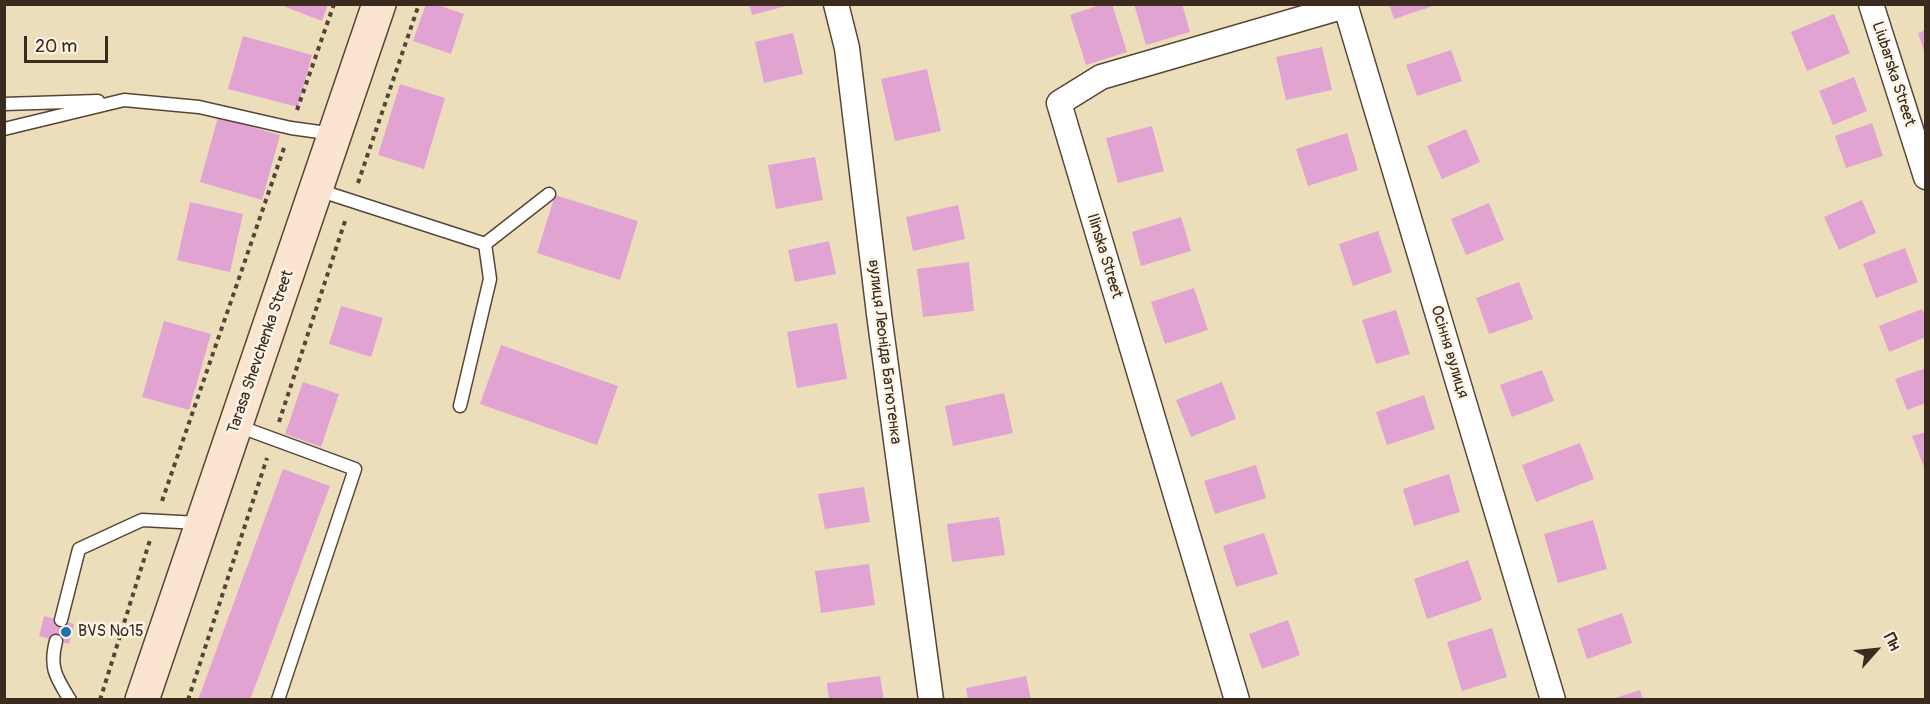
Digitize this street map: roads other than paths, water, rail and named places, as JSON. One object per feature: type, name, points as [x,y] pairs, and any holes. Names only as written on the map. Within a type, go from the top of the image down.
[{"type":"main road","name":"Tarasa Shevchenka Street","points":[[142,699],[379,4]]},
{"type":"street","name":"вулиця Леоніда Батютенка","points":[[836,4],[847,48],[879,315],[931,699]]},
{"type":"street","name":"Liubarska Street","points":[[1871,4],[1926,177]]},
{"type":"street","name":"Ilinska Street","points":[[1237,699],[1059,103],[1101,77],[1345,5]]},
{"type":"street","name":"Осіння вулиця","points":[[1345,5],[1553,699]]},
{"type":"lane","points":[[4,129],[124,100]]},
{"type":"lane","points":[[4,104],[124,100],[199,107],[291,128],[335,134]]},
{"type":"lane","points":[[316,189],[485,244]]},
{"type":"lane","points":[[485,244],[549,194]]},
{"type":"lane","points":[[460,406],[490,279],[485,244]]},
{"type":"lane","points":[[237,425],[355,469],[278,699]]},
{"type":"lane","points":[[61,620],[79,549],[142,520],[203,523]]},
{"type":"lane","points":[[56,641],[52,658],[57,680],[70,699]]},
{"type":"place","name":"BVS №15","points":[[66,632]]}]
